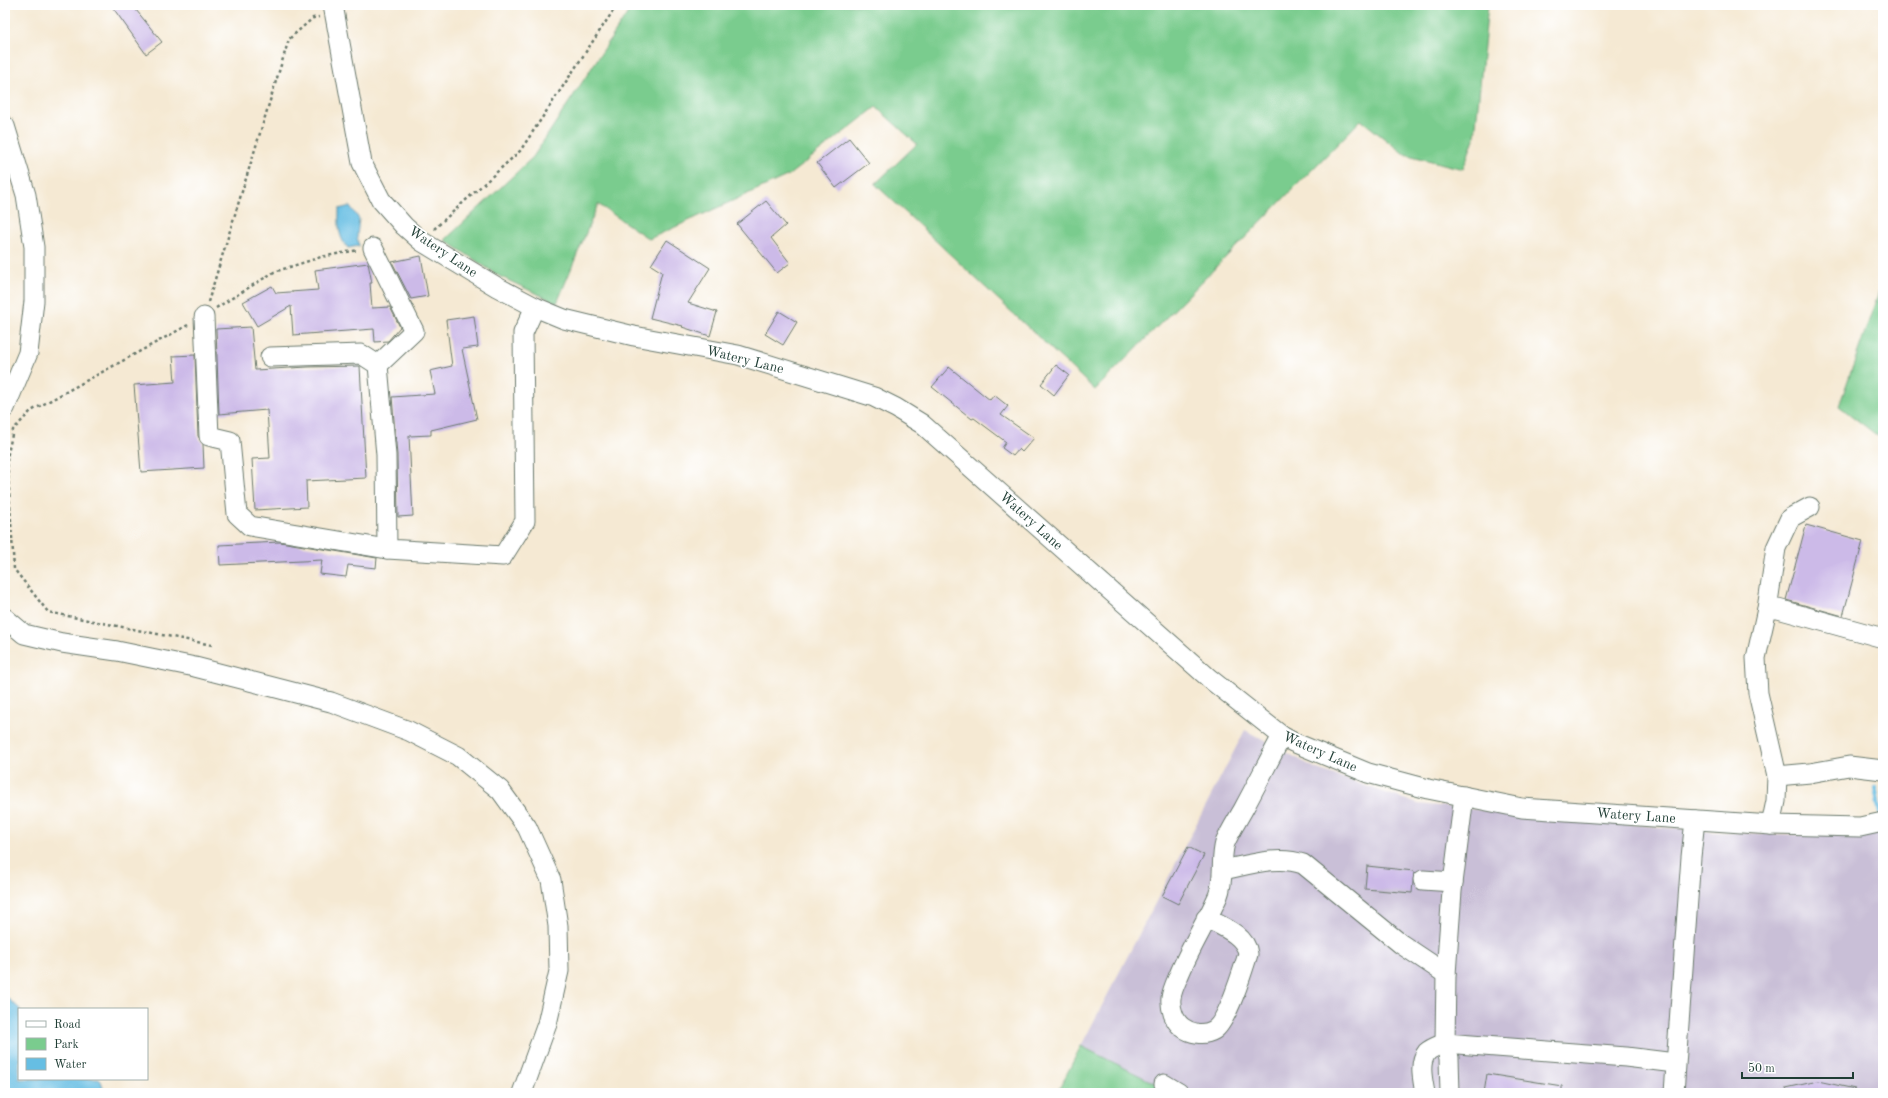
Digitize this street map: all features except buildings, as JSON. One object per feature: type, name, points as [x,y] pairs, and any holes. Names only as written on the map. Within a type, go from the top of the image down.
[{"type":"street","name":"Watery Lane","points":[[334,9],[349,99],[362,163],[381,200],[404,226],[421,241],[497,287],[535,307],[564,319],[634,336],[738,355],[874,397],[896,408],[922,424],[1210,679],[1282,736],[1323,755],[1368,773],[1522,808],[1770,825],[1860,827],[1883,822]]},
{"type":"street","points":[[5,126],[26,195],[34,248],[34,301],[28,353],[5,408]]},
{"type":"street","points":[[373,248],[414,332],[378,365]]},
{"type":"street","points":[[204,317],[209,436],[230,441],[237,514],[250,526],[386,549],[502,556],[525,521],[523,333],[535,307]]},
{"type":"street","points":[[270,357],[361,354],[378,365]]},
{"type":"street","points":[[378,365],[386,455],[386,549]]},
{"type":"street","points":[[1770,825],[1776,802],[1777,776],[1758,693],[1756,658],[1767,609],[1776,548],[1790,518],[1810,507]]},
{"type":"street","points":[[1767,609],[1778,609],[1883,638]]},
{"type":"street","points":[[5,618],[24,634],[62,643],[117,651],[195,667],[331,702],[409,731],[458,756],[500,790],[526,827],[551,880],[558,926],[559,970],[548,1024],[522,1093]]},
{"type":"street","points":[[1206,918],[1224,927],[1242,940],[1247,947],[1248,954],[1228,1009],[1221,1022],[1214,1030],[1202,1034],[1187,1030],[1175,1020],[1171,1000],[1186,958],[1222,884],[1225,843],[1282,736]]},
{"type":"street","points":[[1777,776],[1810,773],[1849,766],[1883,770]]},
{"type":"street","points":[[1450,1093],[1449,1058],[1445,1043],[1446,974],[1453,882],[1464,796]]},
{"type":"street","points":[[1675,1077],[1695,820]]},
{"type":"street","points":[[1223,870],[1280,860],[1293,860],[1303,864],[1401,944],[1446,974]]},
{"type":"street","points":[[1424,880],[1453,882]]},
{"type":"street","points":[[1425,1093],[1421,1071],[1424,1059],[1428,1051],[1445,1043],[1626,1057],[1675,1077],[1687,1093]]},
{"type":"path","points":[[421,241],[520,151],[617,5]]},
{"type":"path","points":[[204,317],[289,40],[313,18],[334,9]]},
{"type":"path","points":[[212,645],[48,612],[14,569],[7,458],[13,430],[32,411],[204,317],[274,272],[321,257],[373,248]]},
{"type":"shaded area","points":[[1245,730],[1317,769],[1418,804],[1711,832],[1810,835],[1881,828],[1883,841],[1883,1093],[1174,1093],[1081,1046]]},
{"type":"green space","points":[[633,5],[1488,5],[1475,136],[1463,169],[1404,154],[1361,120],[1095,390],[875,184],[917,144],[876,107],[789,175],[649,239],[598,204],[557,303],[499,276],[445,240],[533,157]]},
{"type":"green space","points":[[1883,280],[1883,440],[1839,406]]},
{"type":"green space","points":[[1081,1046],[1174,1093],[1057,1093]]},
{"type":"water","points":[[350,206],[359,219],[357,236],[359,246],[348,248],[340,234],[339,209]]},
{"type":"water","points":[[5,996],[19,1008],[18,1080],[100,1080],[105,1093],[5,1093]]},
{"type":"waterway","points":[[1875,788],[1880,813]]}]
